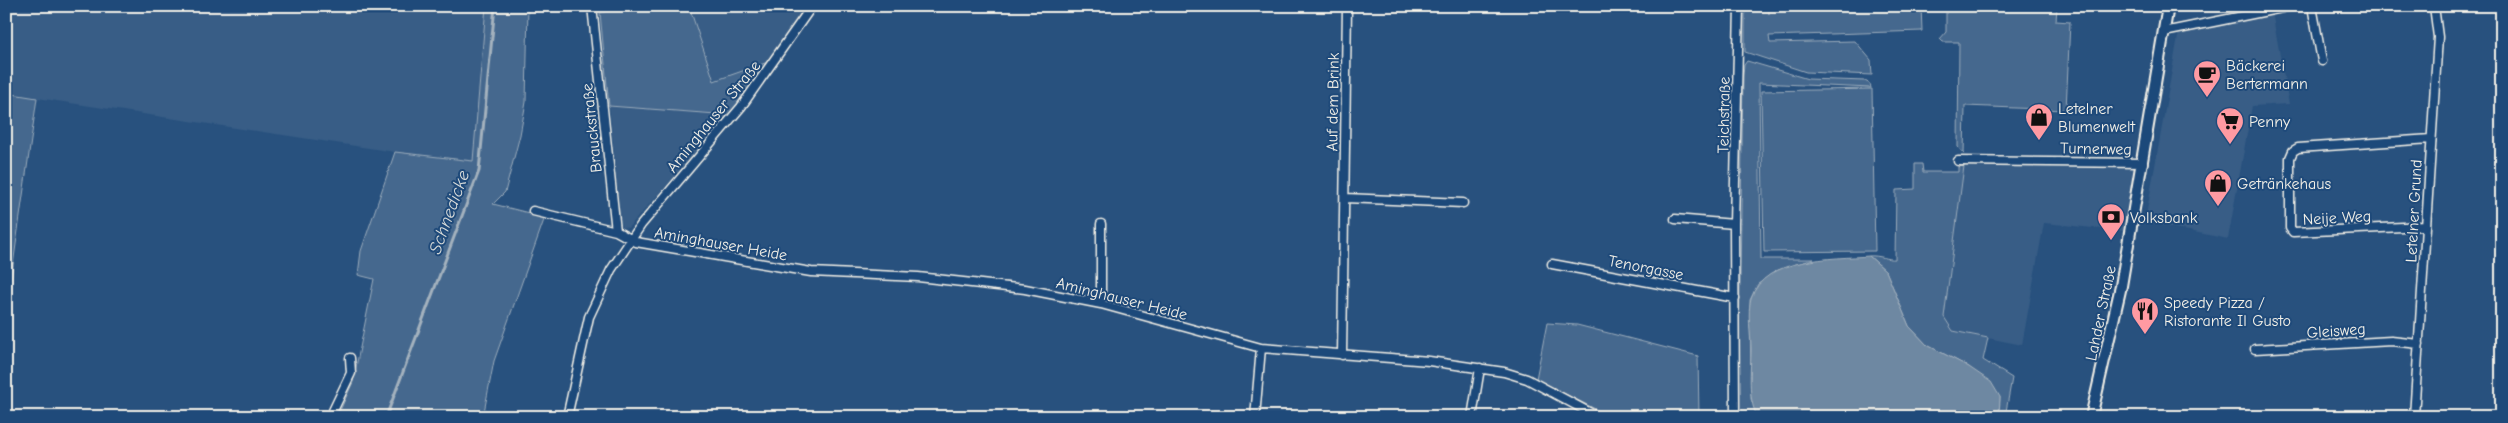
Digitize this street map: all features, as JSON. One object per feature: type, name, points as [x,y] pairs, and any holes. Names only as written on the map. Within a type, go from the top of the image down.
[{"type":"street","name":"Brauckstraße","points":[[592,6],[616,231]]},
{"type":"street","name":"Aminghauser Straße","points":[[567,417],[588,317],[611,270],[630,239],[741,107],[812,6]]},
{"type":"street","name":"Auf dem Brink","points":[[1342,355],[1347,6]]},
{"type":"street","name":"Teichstraße","points":[[1735,417],[1734,224],[1739,6]]},
{"type":"street","name":"Lahder Straße","points":[[2092,417],[2121,286],[2168,6]]},
{"type":"street","points":[[2164,32],[2292,6]]},
{"type":"street","points":[[2312,6],[2322,61]]},
{"type":"street","name":"Letelner Grund","points":[[2414,417],[2438,37],[2434,6]]},
{"type":"street","name":"Neije Weg","points":[[2425,226],[2293,232],[2290,228],[2290,158],[2292,151],[2298,148],[2431,139]]},
{"type":"street","name":"Turnerweg","points":[[1958,161],[2143,162]]},
{"type":"street","points":[[1345,198],[1463,203]]},
{"type":"street","points":[[533,211],[616,231],[630,239]]},
{"type":"street","points":[[1675,220],[1734,224]]},
{"type":"street","points":[[1100,304],[1101,224]]},
{"type":"street","name":"Aminghauser Heide","points":[[630,239],[812,272],[968,282],[1024,289],[1100,304],[1261,348],[1480,368],[1527,379],[1598,417]]},
{"type":"street","name":"Tenorgasse","points":[[1552,264],[1735,298]]},
{"type":"street","name":"Gleisweg","points":[[2255,349],[2391,341],[2419,344]]},
{"type":"street","points":[[1255,417],[1261,348]]},
{"type":"street","points":[[330,417],[351,373],[350,358]]},
{"type":"street","points":[[1472,417],[1480,368]]},
{"type":"shaded area","points":[[6,6],[486,6],[473,162],[37,98],[6,314]]},
{"type":"shaded area","points":[[486,6],[528,6],[526,102],[520,135],[505,192],[493,204],[545,217],[494,361],[483,417],[337,417],[353,382],[374,279],[358,275],[361,251],[395,152],[473,161]]},
{"type":"shaded area","points":[[624,6],[671,6],[672,11],[689,6],[714,81],[768,62],[730,115],[609,106],[600,13]]},
{"type":"shaded area","points":[[689,6],[806,6],[768,62],[714,81]]},
{"type":"shaded area","points":[[1745,6],[1768,6],[1769,14],[1769,6],[1921,6],[1922,31],[1769,36],[1770,43],[1855,41],[1871,60],[1872,75],[1806,72],[1745,52]]},
{"type":"shaded area","points":[[1946,6],[2057,6],[2056,21],[2070,22],[2066,110],[1965,106],[1964,154],[1958,147],[1959,42],[1943,42],[1940,39],[1946,32]]},
{"type":"shaded area","points":[[2272,12],[2289,104],[2252,106],[2228,239],[2145,222],[2179,31]]},
{"type":"shaded area","points":[[1747,61],[1808,79],[1865,81],[1870,84],[1871,88],[1759,83],[1761,259],[1814,259],[1778,270],[1758,284],[1750,300],[1751,399],[1758,417],[1738,417],[1743,76],[1744,65]]},
{"type":"shaded area","points":[[1872,89],[1875,251],[1764,252],[1761,91]]},
{"type":"shaded area","points":[[6,93],[37,98],[6,314]]},
{"type":"shaded area","points":[[609,106],[730,115],[628,228],[622,227],[620,216]]},
{"type":"shaded area","points":[[1915,164],[1922,164],[1923,172],[1958,172],[1958,167],[1964,166],[1944,317],[1953,331],[1988,338],[1983,360],[2012,378],[2005,417],[1999,417],[2000,397],[1969,367],[1927,345],[1909,326],[1886,271],[1869,256],[1895,259],[1896,190],[1915,189]]},
{"type":"shaded area","points":[[1964,166],[2135,167],[2123,231],[2044,223],[2022,345],[1953,331],[1944,317]]},
{"type":"shaded area","points":[[1869,256],[1886,271],[1909,326],[1927,345],[1969,367],[1991,382],[2000,397],[1999,417],[1757,416],[1751,392],[1749,317],[1751,299],[1758,285],[1770,275],[1785,267],[1802,262]]},
{"type":"shaded area","points":[[1547,323],[1577,325],[1698,356],[1699,417],[1611,417],[1536,379]]},
{"type":"waterway","name":"Schnedicke","points":[[386,417],[479,171],[495,6]]},
{"type":"place","name":"Bäckerei Bertermann","points":[[2207,98]]},
{"type":"place","name":"Letelner Blumenwelt","points":[[2039,141]]},
{"type":"place","name":"Penny","points":[[2230,145]]},
{"type":"place","name":"Getränkehaus","points":[[2218,207]]},
{"type":"place","name":"Volksbank","points":[[2111,241]]},
{"type":"place","name":"Speedy Pizza / Ristorante Il Gusto","points":[[2145,335]]}]
